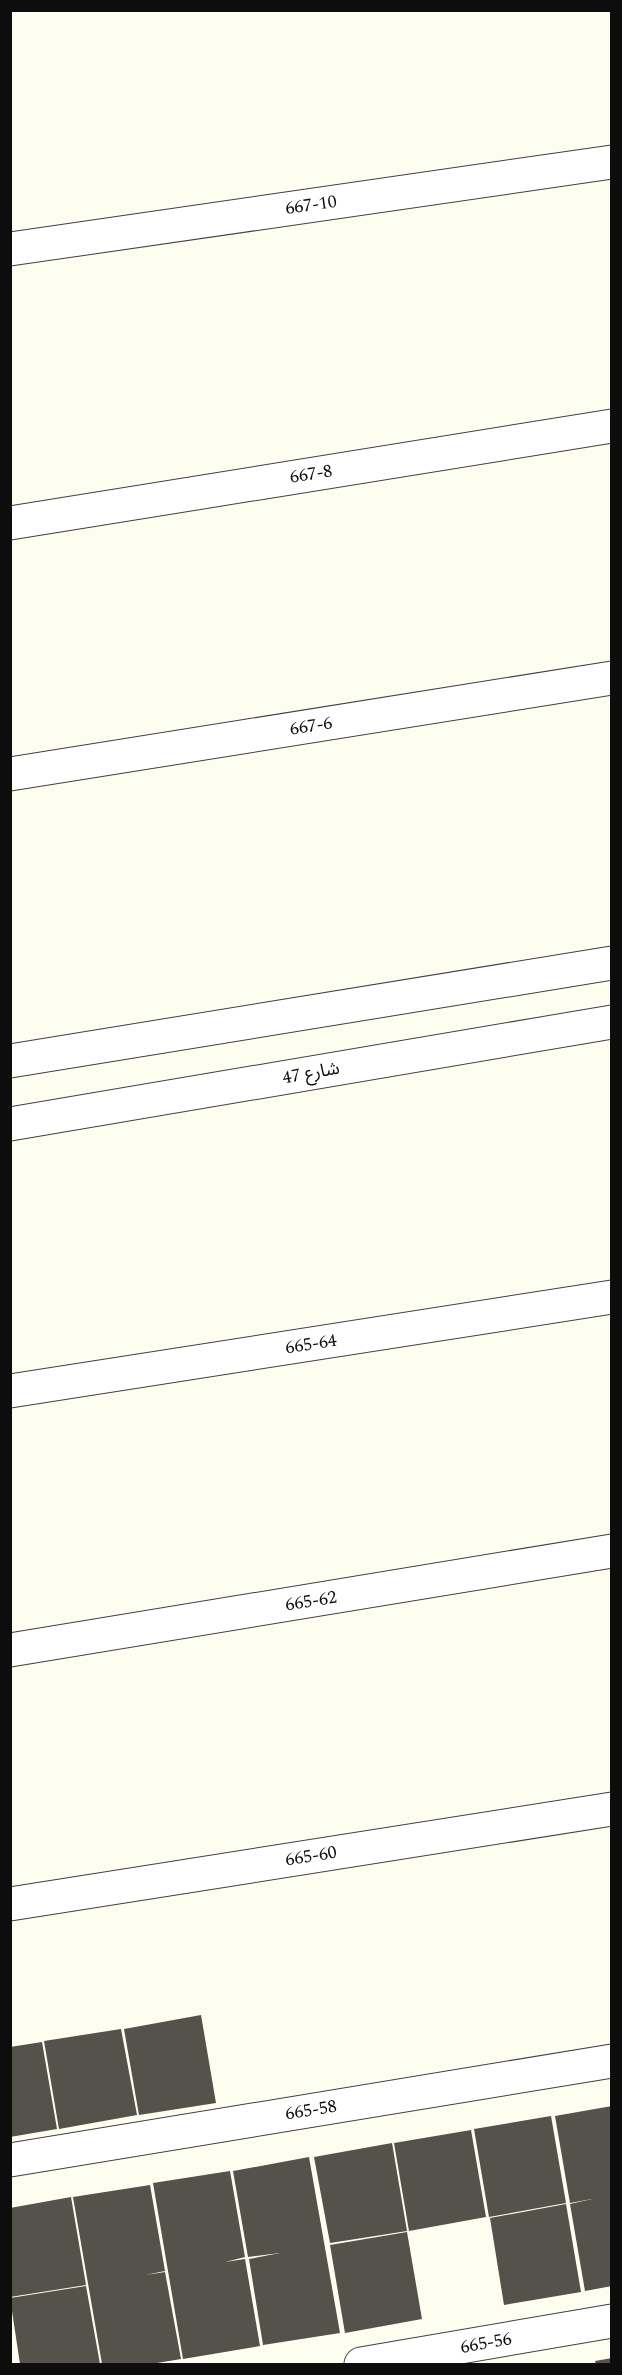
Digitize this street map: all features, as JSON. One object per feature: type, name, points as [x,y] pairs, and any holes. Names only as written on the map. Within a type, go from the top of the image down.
[{"type":"street","name":"667-10","points":[[10,249],[612,162]]},
{"type":"street","name":"667-8","points":[[10,523],[612,426]]},
{"type":"street","name":"667-6","points":[[10,774],[612,678]]},
{"type":"street","points":[[10,1061],[612,963]]},
{"type":"street","name":"شارع 47","points":[[10,1124],[612,1022]]},
{"type":"street","name":"665-64","points":[[10,1391],[612,1297]]},
{"type":"street","name":"665-62","points":[[10,1650],[612,1551]]},
{"type":"street","name":"665-60","points":[[10,1904],[612,1809]]},
{"type":"street","name":"665-58","points":[[10,2160],[612,2061]]},
{"type":"street","name":"665-56","points":[[361,2364],[612,2321]]},
{"type":"building","points":[[201,2015],[216,2103],[139,2115],[124,2029]]},
{"type":"building","points":[[121,2029],[137,2115],[59,2129],[44,2041]]},
{"type":"building","points":[[42,2042],[57,2129],[10,2137],[10,2047]]},
{"type":"building","points":[[612,2106],[612,2286],[585,2291],[570,2204],[592,2199],[570,2203],[555,2116]]},
{"type":"building","points":[[551,2116],[566,2203],[489,2217],[474,2129]]},
{"type":"building","points":[[471,2130],[486,2217],[409,2231],[394,2143]]},
{"type":"building","points":[[392,2143],[407,2231],[330,2243],[314,2157]]},
{"type":"building","points":[[309,2157],[340,2333],[263,2345],[249,2259],[280,2253],[248,2257],[233,2171]]},
{"type":"building","points":[[230,2171],[245,2257],[225,2262],[245,2259],[260,2346],[183,2359],[153,2183]]},
{"type":"building","points":[[150,2185],[165,2271],[145,2275],[165,2272],[181,2359],[151,2364],[102,2364],[73,2197]]},
{"type":"building","points":[[71,2197],[86,2285],[10,2297],[10,2208]]},
{"type":"building","points":[[566,2204],[581,2292],[504,2305],[490,2218]]},
{"type":"building","points":[[407,2232],[422,2319],[345,2333],[330,2245]]},
{"type":"building","points":[[86,2286],[100,2364],[20,2364],[10,2298]]},
{"type":"building","points":[[612,2358],[612,2364],[596,2364],[595,2361]]}]
